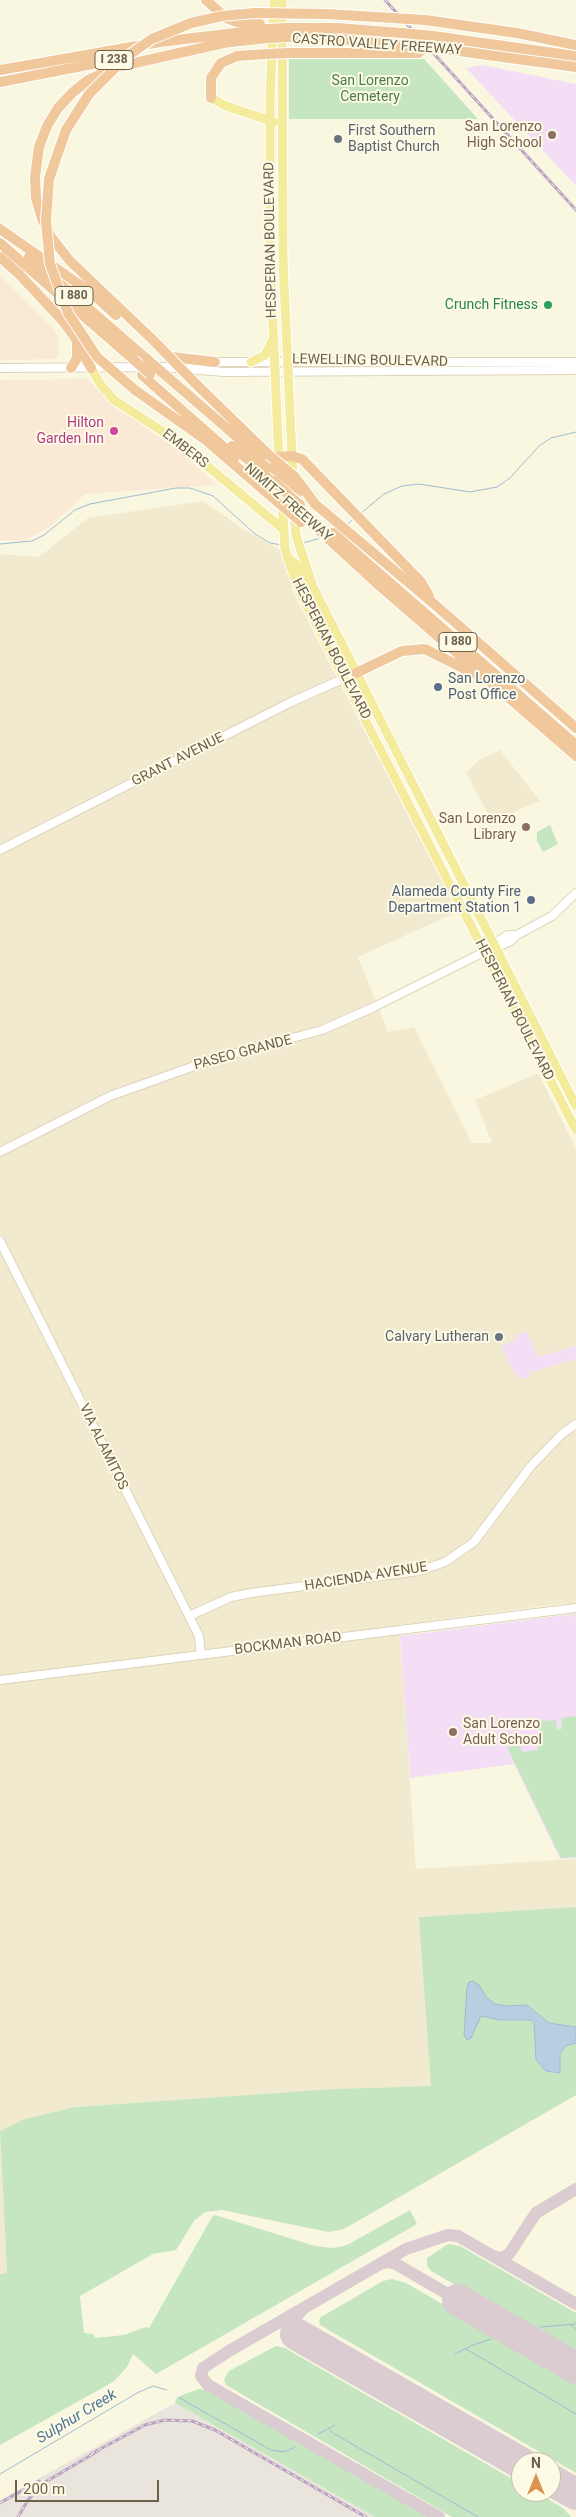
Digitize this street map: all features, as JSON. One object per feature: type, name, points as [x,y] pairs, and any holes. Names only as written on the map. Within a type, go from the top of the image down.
[{"type":"highway","points":[[206,0],[226,18],[268,30]]},
{"type":"highway","points":[[274,490],[135,390],[97,357],[73,322],[52,274],[46,227],[50,179],[66,130],[89,94],[126,56],[157,37],[191,23],[222,16],[327,14],[425,20],[502,31],[576,46]]},
{"type":"highway","name":"CASTRO VALLEY FREEWAY","points":[[0,70],[160,42],[268,30],[338,28],[432,36],[576,56]]},
{"type":"highway","name":"CASTRO VALLEY FREEWAY","points":[[0,82],[157,52],[228,42],[268,30]]},
{"type":"highway","name":"CASTRO VALLEY FREEWAY","points":[[286,30],[319,38],[415,49],[444,49],[576,67]]},
{"type":"highway","points":[[228,42],[122,66],[88,80],[58,108],[47,126],[39,147],[35,177],[36,198],[51,237],[70,261],[195,383],[274,456],[295,477],[315,504]]},
{"type":"highway","points":[[211,98],[211,78],[221,63],[237,56],[415,49]]},
{"type":"highway","points":[[0,231],[93,294],[147,343],[161,352],[172,357],[215,362]]},
{"type":"highway","name":"NIMITZ FREEWAY","points":[[0,231],[576,728]]},
{"type":"highway","name":"I 880","points":[[0,243],[130,360]]},
{"type":"highway","name":"NIMITZ FREEWAY","points":[[0,251],[146,374],[274,490],[576,756]]},
{"type":"highway","points":[[0,257],[19,274],[62,320],[91,368]]},
{"type":"highway","points":[[71,368],[77,358],[77,342]]},
{"type":"highway","points":[[274,456],[292,456],[302,459],[421,582],[433,603]]},
{"type":"highway","name":"I 880","points":[[336,545],[576,745]]},
{"type":"highway","points":[[356,673],[402,651],[425,649],[488,680]]},
{"type":"main road","name":"HESPERIAN BOULEVARD","points":[[274,0],[270,119],[270,256],[274,361],[274,456],[286,554],[300,591],[576,1130]]},
{"type":"main road","name":"HESPERIAN BOULEVARD","points":[[282,0],[283,261],[293,500],[297,540],[313,587],[576,1106]]},
{"type":"main road","points":[[211,98],[226,106],[270,119],[281,126]]},
{"type":"main road","points":[[251,362],[267,353],[273,334]]},
{"type":"main road","name":"EMBERS","points":[[91,368],[101,385],[114,400],[176,440],[283,529]]},
{"type":"main road","points":[[286,554],[295,563],[301,576],[313,587]]},
{"type":"street","name":"LEWELLING BOULEVARD","points":[[164,371],[215,362],[288,360],[576,362]]},
{"type":"street","name":"LEWELLING BOULEVARD","points":[[0,368],[91,368],[164,371],[576,370]]},
{"type":"street","name":"GRANT AVENUE","points":[[0,850],[356,673]]},
{"type":"street","name":"PASEO GRANDE","points":[[0,1152],[123,1091],[214,1059],[322,1030],[386,1002],[495,946],[511,941],[517,935],[552,916],[576,893]]},
{"type":"street","name":"VIA ALAMITOS","points":[[0,1241],[189,1616],[200,1640],[201,1655]]},
{"type":"street","name":"HACIENDA AVENUE","points":[[189,1616],[232,1598],[251,1593],[419,1571],[445,1562],[474,1542],[531,1466],[562,1434],[576,1424]]},
{"type":"street","name":"BOCKMAN ROAD","points":[[0,1680],[576,1608]]},
{"type":"shaded area","name":"San Lorenzo High School","points":[[482,65],[576,84],[576,186],[466,68]]},
{"type":"shaded area","points":[[0,275],[54,329],[59,341],[58,356],[54,359],[0,360]]},
{"type":"shaded area","points":[[88,379],[116,407],[182,453],[217,485],[85,494],[51,526],[24,541],[0,540],[0,380]]},
{"type":"shaded area","points":[[203,501],[243,529],[289,555],[349,686],[459,911],[358,957],[388,1032],[414,1027],[472,1143],[492,1143],[475,1100],[538,1073],[576,1148],[576,1620],[567,1603],[399,1625],[416,1869],[576,1859],[576,1907],[420,1917],[431,2086],[333,2089],[76,2107],[0,2131],[0,554],[39,557],[88,518]]},
{"type":"shaded area","points":[[500,750],[540,801],[492,821],[466,773],[479,760]]},
{"type":"shaded area","points":[[526,1331],[538,1357],[576,1346],[576,1359],[531,1372],[528,1379],[516,1376],[501,1346],[516,1340],[514,1336]]},
{"type":"shaded area","points":[[573,1614],[576,1620],[576,1858],[560,1859],[514,1764],[410,1778],[400,1636]]},
{"type":"shaded area","points":[[0,2131],[7,2273],[0,2274]]},
{"type":"shaded area","points":[[175,2403],[375,2517],[0,2517],[0,2500]]},
{"type":"green space","name":"San Lorenzo Cemetery","points":[[289,59],[424,59],[478,119],[289,119]]},
{"type":"green space","points":[[550,825],[558,844],[543,852],[537,841],[537,832]]},
{"type":"green space","points":[[576,1716],[576,1857],[561,1858],[507,1747],[520,1746],[522,1752],[538,1750],[538,1746],[542,1745],[539,1721],[556,1720],[557,1729],[562,1729],[561,1718]]},
{"type":"green space","points":[[576,1907],[576,2095],[344,2229],[328,2232],[222,2210],[205,2212],[194,2221],[176,2250],[153,2254],[80,2296],[84,2333],[93,2334],[95,2338],[124,2335],[146,2327],[149,2328],[212,2217],[215,2215],[315,2246],[333,2248],[347,2245],[410,2210],[417,2224],[156,2374],[133,2354],[127,2367],[113,2382],[0,2445],[0,2274],[7,2273],[0,2131],[25,2119],[76,2107],[333,2089],[431,2086],[419,1917]]},
{"type":"green space","points":[[448,2244],[460,2246],[576,2313],[576,2354],[431,2271],[427,2266],[427,2258]]},
{"type":"green space","points":[[392,2279],[406,2283],[576,2381],[576,2473],[561,2464],[561,2452],[540,2452],[320,2325],[319,2320],[321,2317],[383,2281]]},
{"type":"green space","points":[[276,2346],[285,2348],[511,2478],[511,2502],[553,2502],[563,2508],[571,2517],[452,2517],[226,2385],[224,2379],[229,2371]]},
{"type":"green space","points":[[199,2389],[208,2390],[428,2517],[375,2517],[175,2403],[176,2399],[182,2395]]},
{"type":"water","points":[[473,1981],[479,1985],[487,1998],[495,2004],[506,2006],[527,2005],[549,2023],[576,2027],[576,2043],[566,2046],[560,2053],[560,2073],[546,2071],[536,2060],[534,2023],[531,2020],[500,2020],[481,2016],[471,2038],[467,2040],[464,2035],[467,1987],[469,1982]]},
{"type":"waterway","points":[[360,514],[384,494],[402,486],[419,484],[470,492],[497,487],[510,478],[539,446],[551,438],[576,432]]},
{"type":"waterway","points":[[0,544],[32,541],[44,535],[75,510],[90,504],[176,488],[190,488],[213,496],[255,534],[270,543],[282,545]]},
{"type":"waterway","points":[[347,525],[353,519]]},
{"type":"waterway","points":[[303,543],[321,538]]},
{"type":"waterway","name":"Sulphur Creek","points":[[541,2327],[576,2324]]},
{"type":"waterway","name":"Sulphur Creek","points":[[571,2325],[576,2329]]},
{"type":"waterway","name":"Sulphur Creek","points":[[455,2354],[491,2339]]},
{"type":"waterway","points":[[466,2349],[576,2414]]},
{"type":"waterway","name":"Sulphur Creek","points":[[0,2474],[137,2393],[153,2386],[167,2390]]},
{"type":"waterway","name":"Sulphur Creek","points":[[178,2397],[271,2450],[284,2452],[295,2447]]},
{"type":"waterway","name":"Sulphur Creek","points":[[318,2434],[335,2425]]},
{"type":"waterway","points":[[329,2428],[333,2433],[478,2517]]},
{"type":"taxiway","points":[[493,2256],[501,2258],[509,2254],[536,2213],[576,2189]]},
{"type":"taxiway","points":[[439,2517],[208,2385],[201,2376],[203,2368],[229,2351],[406,2249],[448,2235],[458,2236],[576,2304]]},
{"type":"taxiway","points":[[381,2263],[396,2264],[458,2300]]},
{"type":"taxiway","points":[[302,2310],[296,2317],[295,2323],[304,2338]]},
{"type":"taxiway","points":[[561,2487],[576,2497]]},
{"type":"runway","points":[[458,2300],[576,2368]]},
{"type":"runway","points":[[296,2334],[511,2457]]},
{"type":"runway","points":[[561,2486],[576,2494]]},
{"type":"railway","points":[[385,0],[576,210]]},
{"type":"railway","points":[[91,2454],[145,2425],[165,2420],[192,2421],[215,2430],[366,2517]]},
{"type":"railway","points":[[18,2517],[28,2500],[42,2484],[98,2451]]},
{"type":"railway","points":[[0,2503],[39,2481]]},
{"type":"place","name":"San Lorenzo High School","points":[[552,135]]},
{"type":"place","name":"First Southern Baptist Church","points":[[338,139]]},
{"type":"place","name":"Crunch Fitness","points":[[548,305]]},
{"type":"place","name":"Hilton Garden Inn","points":[[114,431]]},
{"type":"place","name":"San Lorenzo Post Office","points":[[438,687]]},
{"type":"place","name":"San Lorenzo Library","points":[[526,827]]},
{"type":"place","name":"Alameda County Fire Department Station 1","points":[[531,900]]},
{"type":"place","name":"Calvary Lutheran","points":[[499,1337]]},
{"type":"place","name":"San Lorenzo Adult School","points":[[453,1732]]}]
